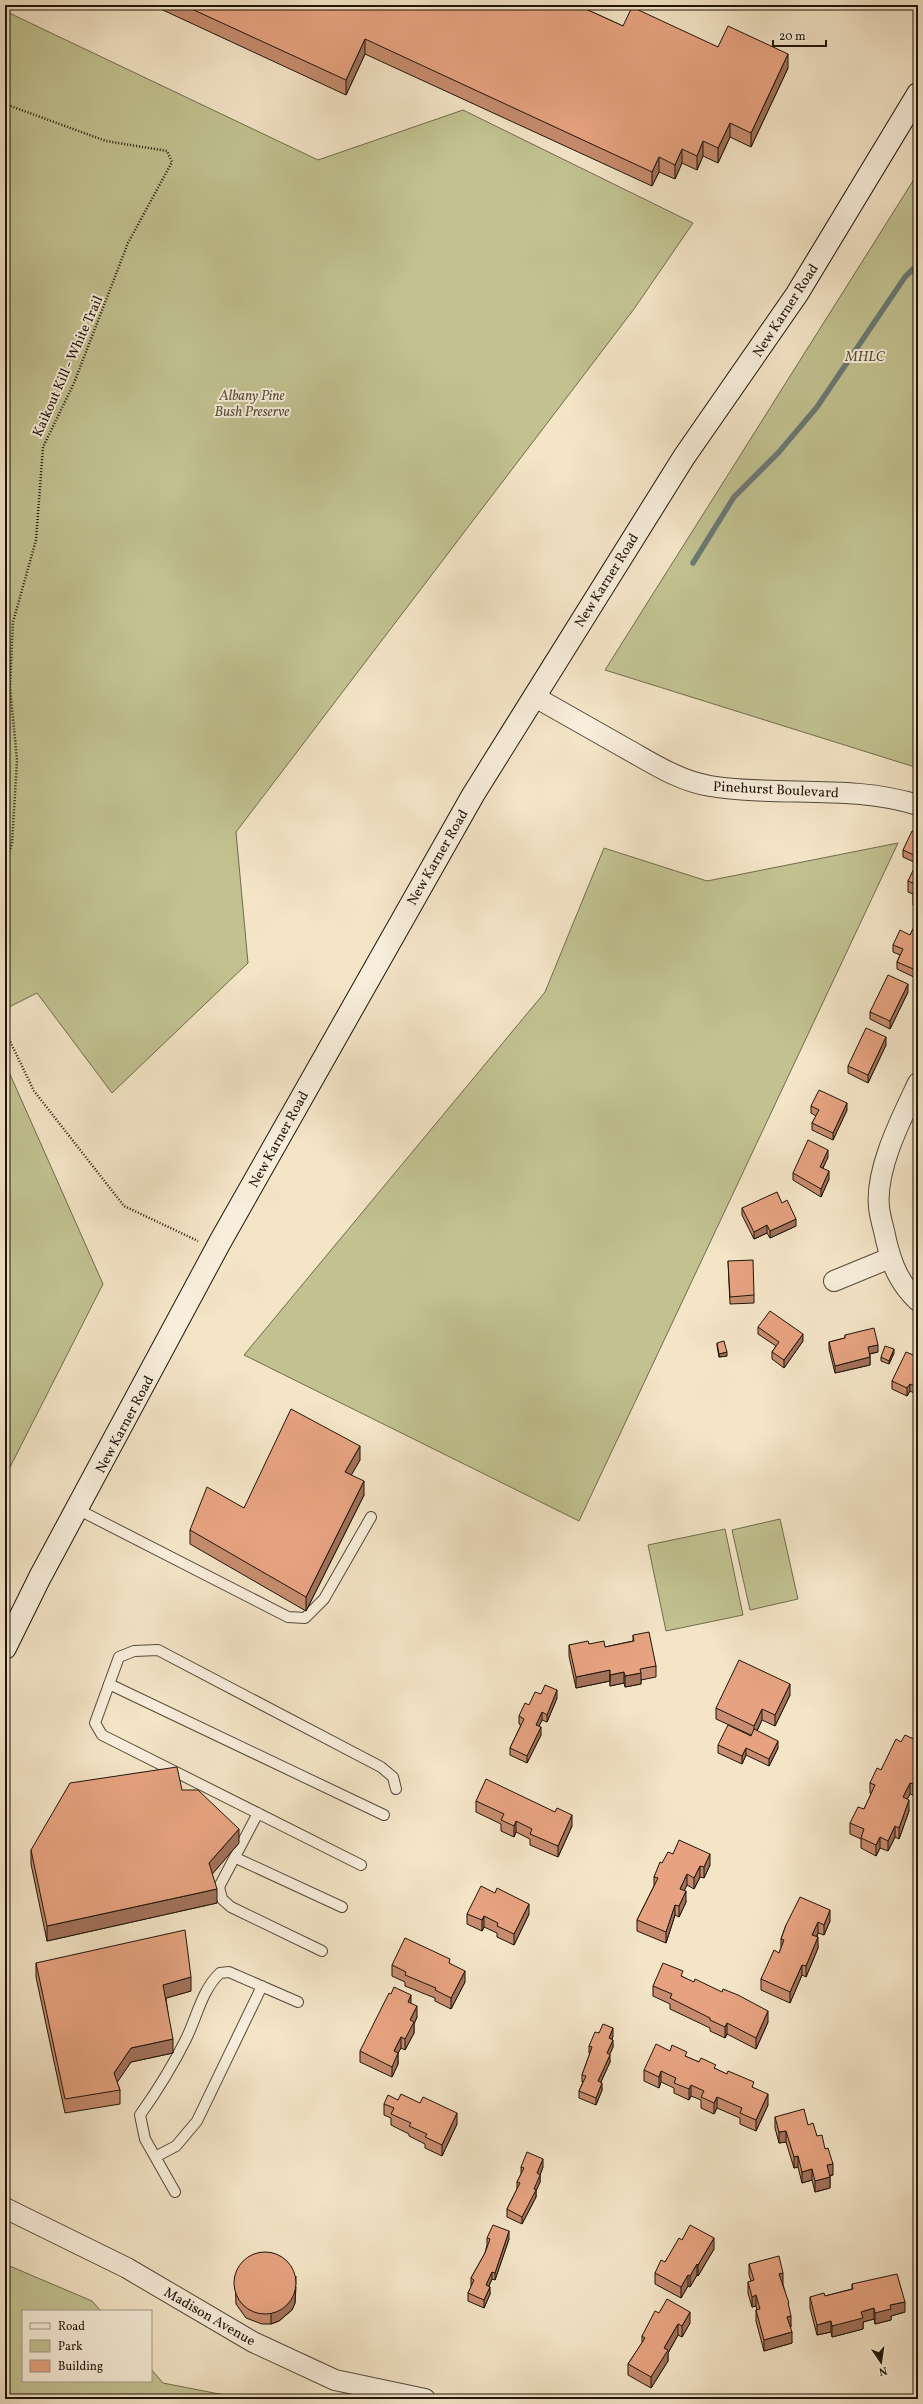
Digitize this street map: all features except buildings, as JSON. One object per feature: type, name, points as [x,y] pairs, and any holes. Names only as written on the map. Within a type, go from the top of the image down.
[{"type":"main road","name":"New Karner Road","points":[[5,1648],[77,1509],[216,1250],[436,859],[684,457],[797,294],[918,94]]},
{"type":"street","name":"Pinehurst Boulevard","points":[[535,697],[672,774],[709,786],[855,794],[901,800],[918,805]]},
{"type":"street","points":[[918,1083],[897,1129],[882,1177],[879,1207],[894,1271],[902,1284],[918,1301]]},
{"type":"street","points":[[834,1281],[890,1258]]},
{"type":"street","name":"Madison Avenue","points":[[5,2208],[127,2268],[253,2342],[335,2380],[425,2399]]},
{"type":"lane","points":[[77,1509],[288,1617],[305,1618],[324,1599],[371,1517]]},
{"type":"lane","points":[[361,1865],[102,1735],[95,1723],[119,1657],[134,1651],[158,1650],[381,1767],[394,1777],[396,1789]]},
{"type":"lane","points":[[109,1684],[384,1815]]},
{"type":"lane","points":[[258,1813],[236,1858],[219,1887],[222,1899],[231,1907],[322,1951]]},
{"type":"lane","points":[[236,1858],[342,1907]]},
{"type":"lane","points":[[175,2192],[145,2139],[140,2114],[160,2086],[185,2040],[209,1983],[220,1973],[230,1972],[298,2002]]},
{"type":"lane","points":[[155,2157],[176,2146],[197,2122],[262,1986]]},
{"type":"path","name":"Kaikout Kill - White Trail","points":[[5,104],[106,141],[167,151],[172,162],[128,243],[74,383],[42,447],[36,540],[13,622],[10,687],[17,760],[12,844],[5,863]]},
{"type":"path","points":[[5,1031],[34,1090],[124,1206],[216,1250]]},
{"type":"green space","name":"Albany Pine Bush Preserve","points":[[5,11],[318,160],[463,110],[693,223],[634,309],[236,832],[248,963],[112,1093],[37,993],[5,1009]]},
{"type":"green space","name":"MHLC","points":[[918,173],[918,768],[605,670]]},
{"type":"green space","points":[[898,843],[579,1521],[244,1355],[545,992],[604,848],[707,881]]},
{"type":"green space","points":[[5,1063],[103,1284],[5,1477]]},
{"type":"green space","points":[[780,1519],[798,1599],[750,1610],[732,1530]]},
{"type":"green space","points":[[725,1529],[743,1615],[666,1631],[648,1545]]},
{"type":"green space","points":[[5,2264],[92,2301],[100,2310],[22,2310],[22,2382],[152,2382],[152,2370],[163,2383],[245,2399],[5,2399]]},
{"type":"waterway","points":[[693,563],[734,497],[779,452],[817,407],[905,277],[918,264]]}]
